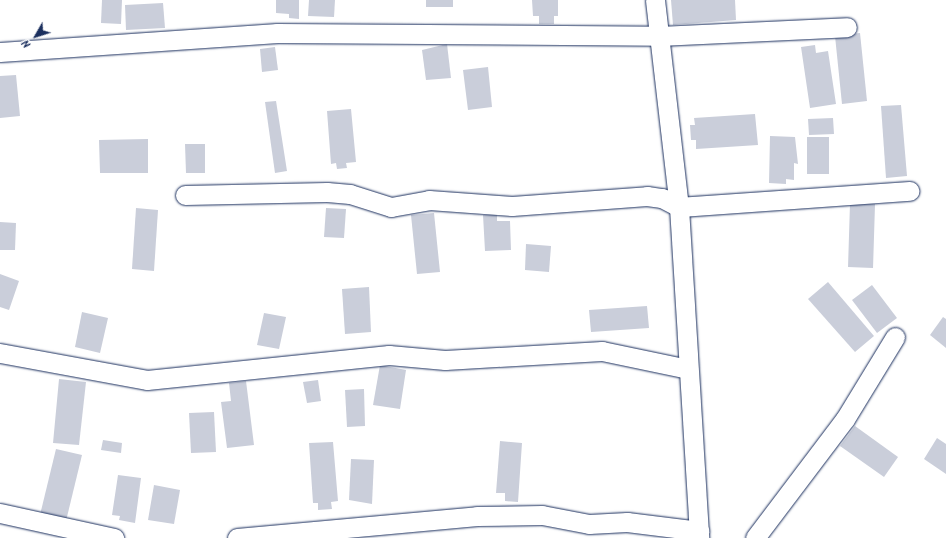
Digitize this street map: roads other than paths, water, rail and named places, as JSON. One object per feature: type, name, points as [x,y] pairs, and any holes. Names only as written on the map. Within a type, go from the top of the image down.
[{"type":"street","points":[[237,538],[478,516],[542,515],[589,524],[627,522],[699,534],[679,207],[655,0]]},
{"type":"street","points":[[0,52],[277,33],[659,36],[847,27]]},
{"type":"street","points":[[185,195],[327,192],[350,194],[391,207],[429,200],[512,206],[647,196],[662,198],[679,207],[909,191]]},
{"type":"street","points":[[755,538],[845,419],[895,337]]},
{"type":"street","points":[[0,353],[147,380],[389,355],[445,360],[602,351],[688,369]]},
{"type":"street","points":[[0,513],[114,538]]}]
